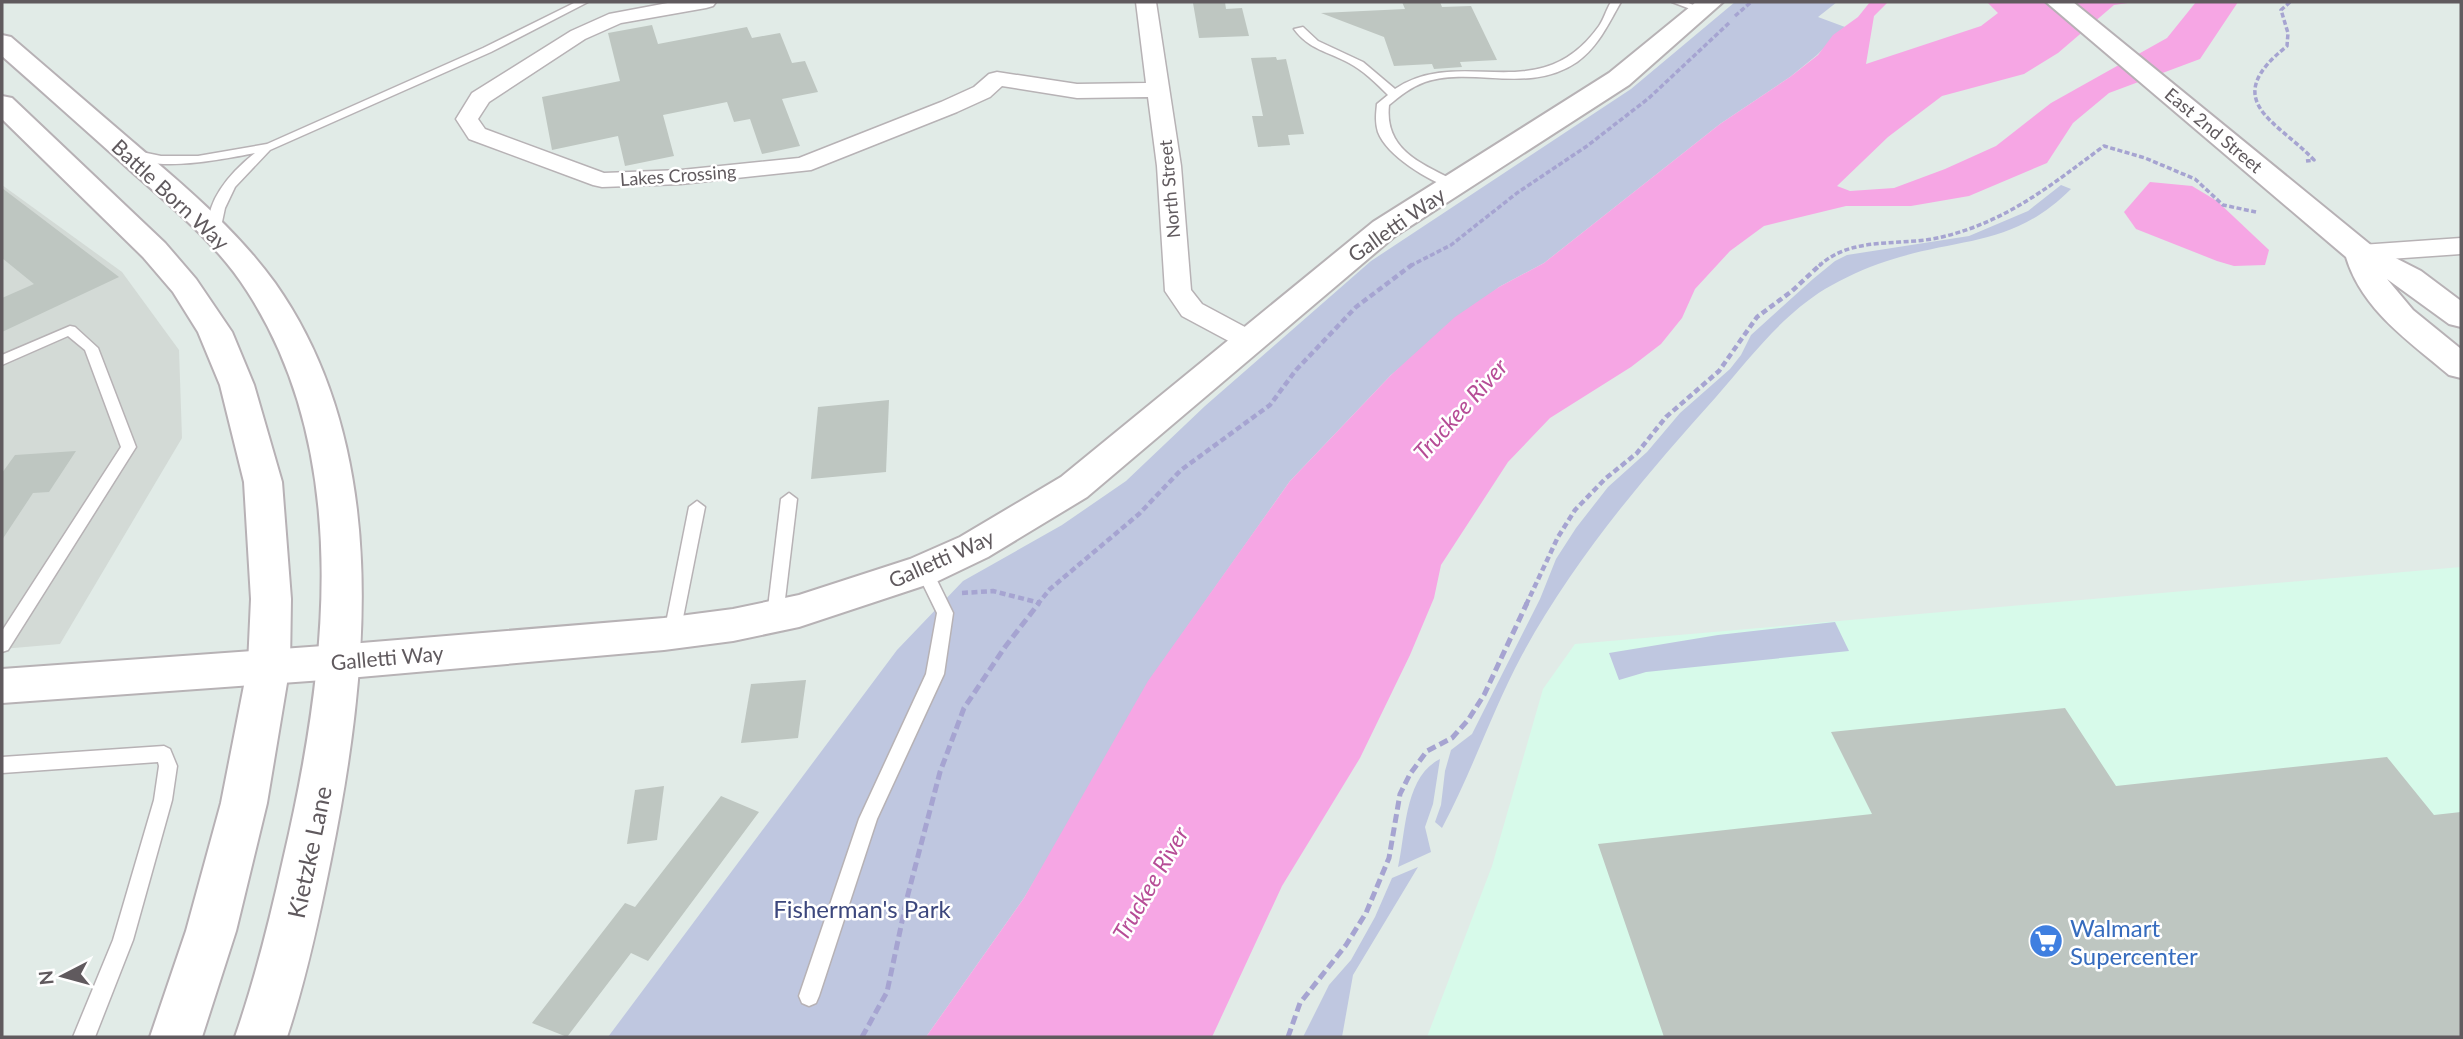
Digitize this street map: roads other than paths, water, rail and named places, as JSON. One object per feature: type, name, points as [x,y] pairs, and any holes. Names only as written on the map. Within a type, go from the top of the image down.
[{"type":"main road","name":"Galletti Way","points":[[2,686],[337,662],[671,633],[733,625],[845,597],[931,582],[997,534],[1074,487],[1384,229],[1619,79],[1696,5]]},
{"type":"main road","name":"East 2nd Street","points":[[2062,5],[2361,253],[2410,278],[2461,317]]},
{"type":"main road","name":"Battle Born Way","points":[[2,43],[215,233],[247,268],[278,313],[303,364],[331,457],[339,534],[337,662]]},
{"type":"main road","points":[[2,104],[161,258],[184,286],[215,332],[237,385],[263,482],[271,599],[269,665],[244,803],[211,931],[176,1037]]},
{"type":"main road","name":"East 2nd Street","points":[[2361,253],[2365,271],[2377,290],[2461,367]]},
{"type":"main road","name":"Kietzke Lane","points":[[261,1037],[289,950],[316,826],[334,718],[337,662]]},
{"type":"street","name":"Lakes Crossing","points":[[706,2],[616,18],[578,35],[480,98],[467,119],[477,134],[602,180],[681,177],[803,165],[949,107],[982,92],[997,79],[1077,91],[1159,90]]},
{"type":"street","name":"North Street","points":[[1146,2],[1169,166],[1178,291],[1192,310],[1248,340]]},
{"type":"street","points":[[2361,253],[2461,246]]},
{"type":"lane","points":[[215,233],[217,207],[224,193],[243,169],[270,148],[487,50],[583,2]]},
{"type":"lane","points":[[1453,185],[1408,159],[1389,142],[1383,132],[1383,104],[1420,80],[1434,77],[1513,76],[1546,71],[1569,62],[1587,47],[1607,23],[1616,2]]},
{"type":"lane","points":[[1299,29],[1304,38],[1347,57],[1375,75],[1394,95]]},
{"type":"lane","points":[[129,154],[161,160],[198,160],[270,148]]},
{"type":"lane","points":[[2,360],[70,330],[91,348],[129,447],[2,645]]},
{"type":"lane","points":[[775,616],[789,499]]},
{"type":"lane","points":[[671,633],[697,507]]},
{"type":"lane","points":[[809,996],[869,819],[935,674],[945,613],[931,582]]},
{"type":"lane","points":[[2,765],[164,754],[168,766],[163,800],[123,940],[84,1037]]},
{"type":"water","name":"Truckee River","points":[[1870,2],[1888,2],[1874,16],[1866,64],[1981,26],[1998,13],[1987,2],[2135,2],[2114,5],[2058,53],[2024,74],[1942,96],[1888,137],[1837,186],[1850,191],[1894,188],[1996,146],[2051,103],[2167,38],[2196,2],[2238,2],[2200,59],[2109,93],[2073,123],[2047,163],[1969,196],[1911,206],[1846,206],[1764,226],[1730,251],[1695,289],[1682,318],[1661,344],[1631,367],[1550,418],[1508,462],[1441,565],[1434,598],[1410,655],[1360,758],[1282,886],[1212,1037],[926,1037],[1024,898],[1148,681],[1290,481],[1391,375],[1455,317],[1499,287],[1544,263],[1720,124],[1790,77],[1818,55],[1833,35],[1858,17]]},
{"type":"water","points":[[2150,182],[2192,186],[2217,201],[2269,250],[2265,265],[2234,266],[2136,229],[2124,212]]},
{"type":"place","name":"Walmart Supercenter","points":[[2046,941]]},
{"type":"park label","name":"Fisherman's Park","points":[[862,908]]}]
